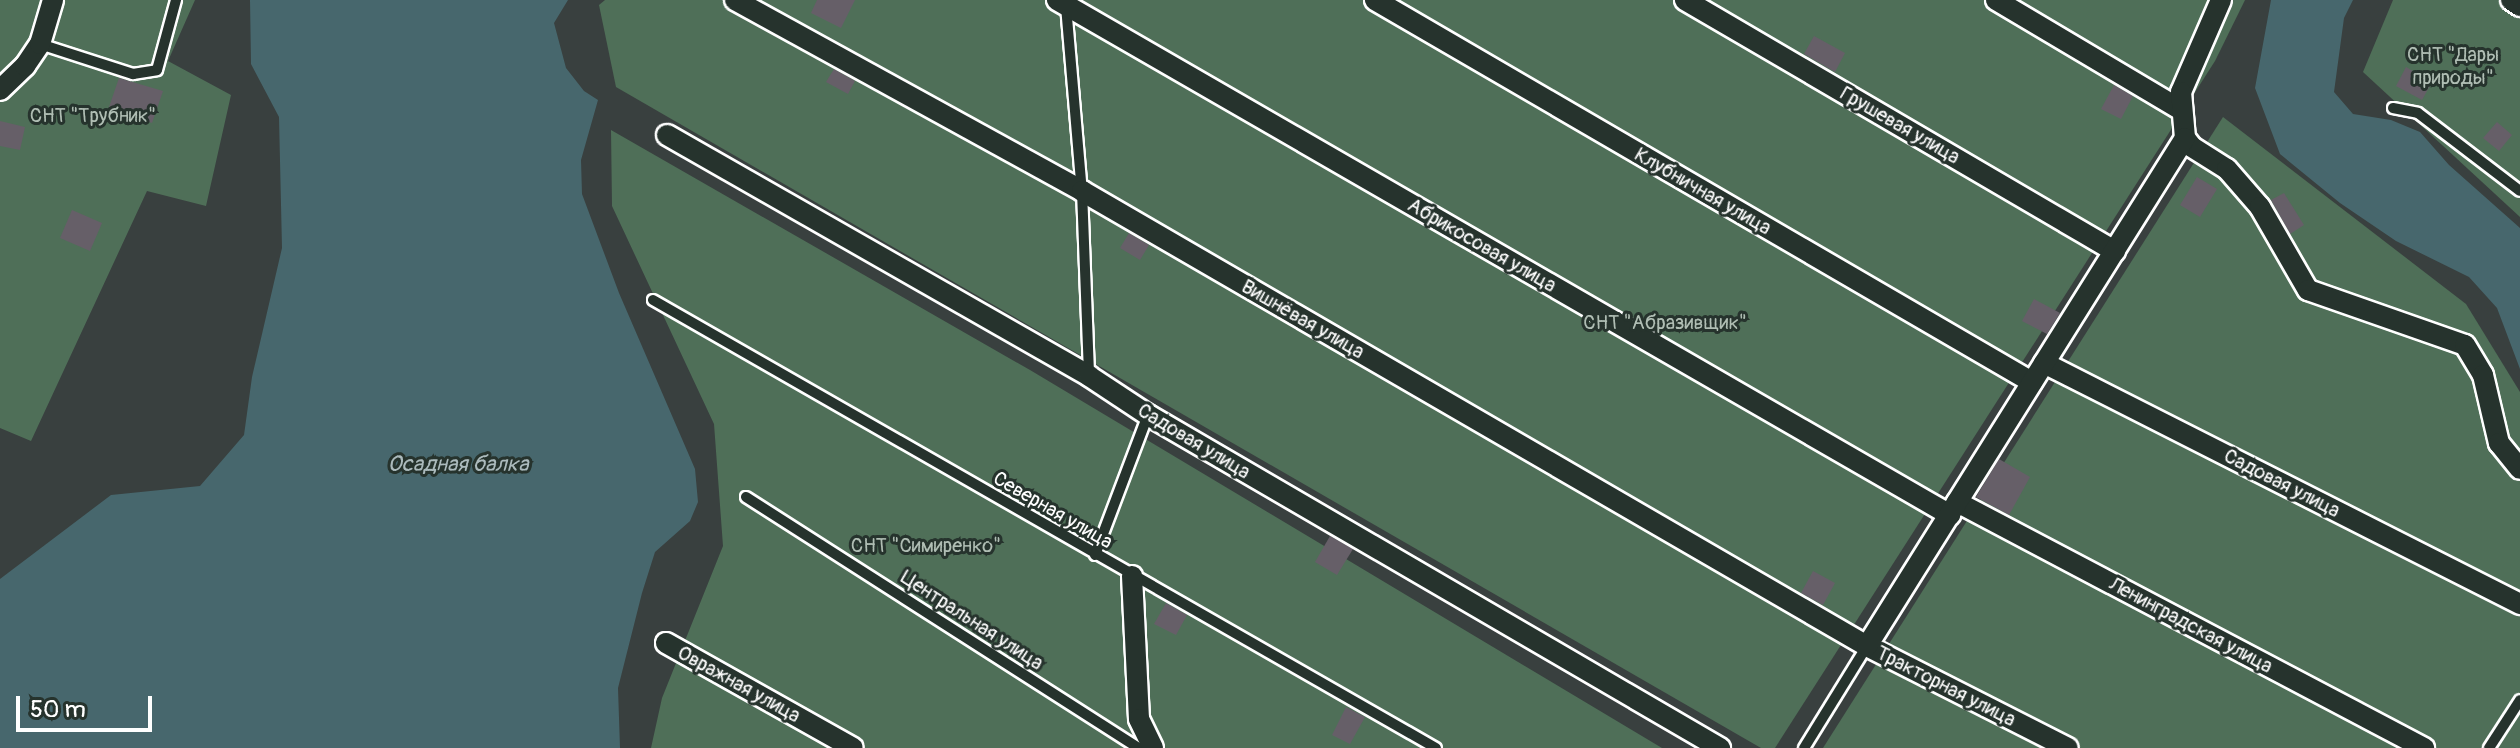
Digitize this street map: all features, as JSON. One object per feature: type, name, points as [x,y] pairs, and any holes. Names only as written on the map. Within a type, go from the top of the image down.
[{"type":"street","points":[[0,90],[25,66],[40,44],[53,0]]},
{"type":"street","name":"Вишнёвая улица","points":[[735,0],[1082,191],[1867,646]]},
{"type":"street","name":"Клубничная улица","points":[[1375,0],[2032,382]]},
{"type":"street","name":"Грушевая улица","points":[[1685,0],[2115,251]]},
{"type":"street","points":[[1996,0],[2181,110]]},
{"type":"street","points":[[2221,0],[2181,92],[2185,138],[2192,147],[2227,169],[2260,207],[2308,290],[2465,345],[2483,375],[2499,443],[2520,469]]},
{"type":"street","points":[[2511,0],[2520,6]]},
{"type":"street","name":"Абрикосовая улица","points":[[1063,2],[1954,509]]},
{"type":"street","name":"Садовая улица","points":[[667,135],[1089,376],[1148,415],[1720,748]]},
{"type":"street","points":[[1867,646],[2185,138]]},
{"type":"street","name":"Садовая улица","points":[[2044,363],[2520,604]]},
{"type":"street","name":"Ленинградская улица","points":[[1954,509],[2424,748]]},
{"type":"street","points":[[1132,576],[1139,719],[1153,748]]},
{"type":"street","name":"Овражная улица","points":[[666,643],[853,748]]},
{"type":"street","name":"Тракторная улица","points":[[1867,646],[2068,748]]},
{"type":"lane","points":[[40,44],[133,74],[157,70],[176,0]]},
{"type":"lane","points":[[1063,2],[1082,191],[1089,376]]},
{"type":"lane","points":[[2393,108],[2418,113],[2520,191]]},
{"type":"lane","name":"Северная улица","points":[[653,300],[1436,748]]},
{"type":"lane","points":[[1095,555],[1148,415]]},
{"type":"lane","name":"Центральная улица","points":[[746,497],[1138,748]]},
{"type":"lane","points":[[1804,748],[1867,646]]},
{"type":"lane","points":[[2489,748],[2520,700]]},
{"type":"green space","name":"СНТ \"Трубник\"","points":[[0,0],[195,0],[168,61],[231,95],[206,206],[147,191],[31,441],[0,428]]},
{"type":"green space","name":"СНТ \"Абразивщик\"","points":[[605,0],[2245,0],[2215,61],[1775,748],[1761,748],[616,87],[599,5]]},
{"type":"green space","name":"СНТ \"Дары природы\"","points":[[2393,0],[2520,0],[2520,217],[2363,72]]},
{"type":"green space","points":[[2223,117],[2466,304],[2520,392],[2520,748],[1823,748]]},
{"type":"green space","name":"СНТ \"Симиренко\"","points":[[611,130],[1030,370],[1662,748],[651,748],[662,698],[723,546],[714,424],[612,206]]},
{"type":"water","name":"Осадная балка","points":[[250,0],[568,0],[554,23],[566,68],[584,91],[598,100],[581,160],[582,194],[619,293],[695,469],[698,502],[690,521],[655,552],[642,593],[618,688],[620,748],[0,748],[0,579],[111,495],[200,486],[244,435],[252,377],[282,248],[279,117],[251,64]]},
{"type":"water","points":[[2271,0],[2353,0],[2344,18],[2334,92],[2353,114],[2391,120],[2420,132],[2449,165],[2520,228],[2520,369],[2497,308],[2469,277],[2396,241],[2340,203],[2280,154],[2255,88]]},
{"type":"building","points":[[817,0],[855,0],[841,28],[811,13]]},
{"type":"building","points":[[1814,36],[1845,53],[1835,72],[1804,54]]},
{"type":"building","points":[[2406,67],[2432,82],[2422,100],[2396,86]]},
{"type":"building","points":[[834,69],[855,81],[848,94],[826,82]]},
{"type":"building","points":[[119,78],[163,91],[152,123],[109,107]]},
{"type":"building","points":[[2114,85],[2133,96],[2121,119],[2101,109]]},
{"type":"building","points":[[0,121],[25,127],[20,150],[0,146]]},
{"type":"building","points":[[2497,122],[2512,135],[2499,151],[2483,138]]},
{"type":"building","points":[[2197,177],[2217,189],[2200,217],[2180,205]]},
{"type":"building","points":[[2284,193],[2304,225],[2290,234],[2271,200]]},
{"type":"building","points":[[72,210],[102,223],[90,251],[60,238]]},
{"type":"building","points":[[1129,233],[1149,245],[1140,260],[1120,248]]},
{"type":"building","points":[[2034,299],[2060,313],[2047,334],[2022,321]]},
{"type":"building","points":[[1999,459],[2030,477],[2009,515],[1976,497]]},
{"type":"building","points":[[1330,536],[1353,549],[1337,575],[1315,562]]},
{"type":"building","points":[[1813,571],[1835,583],[1823,605],[1801,593]]},
{"type":"building","points":[[1166,603],[1187,615],[1176,635],[1154,624]]},
{"type":"building","points":[[1346,707],[1365,717],[1350,744],[1332,735]]}]
